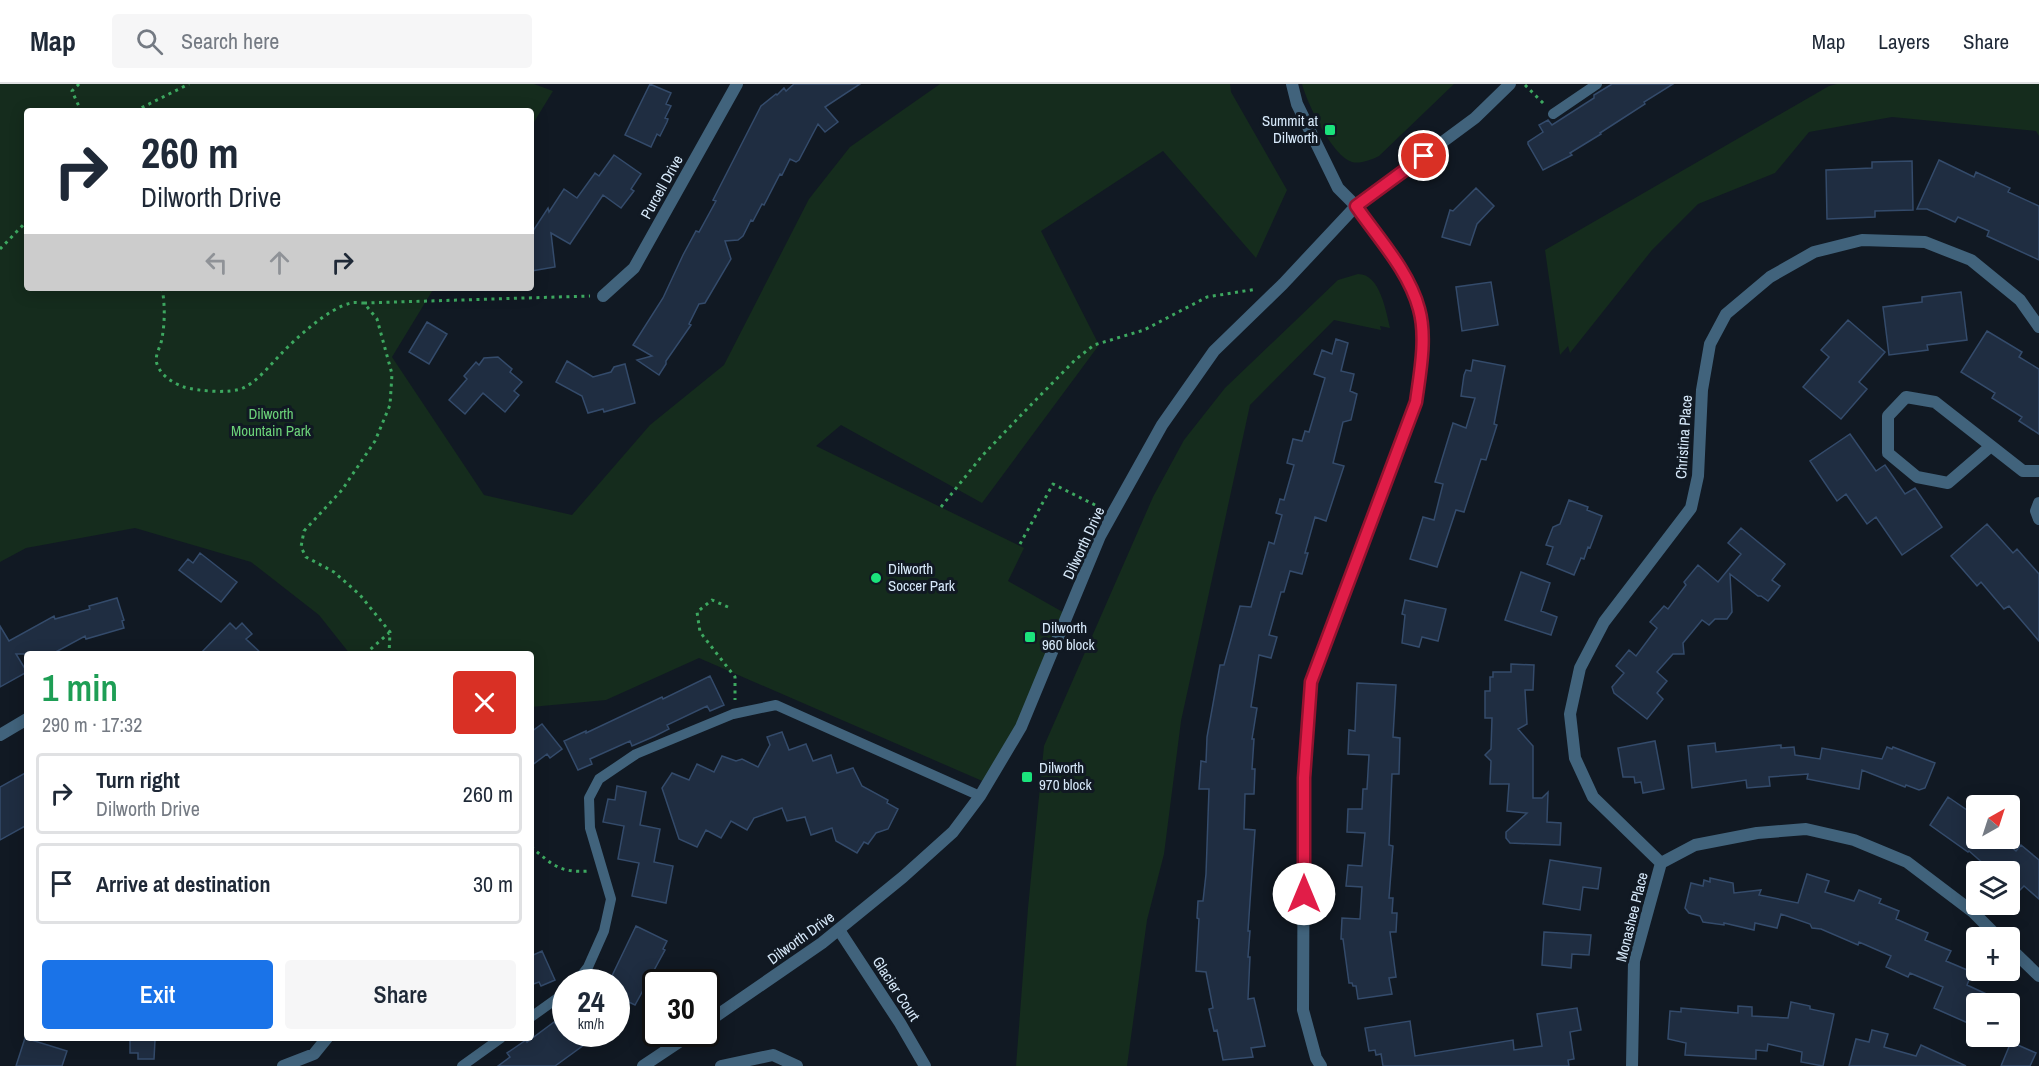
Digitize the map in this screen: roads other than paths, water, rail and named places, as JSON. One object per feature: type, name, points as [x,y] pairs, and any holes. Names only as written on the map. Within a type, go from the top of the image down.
[{"type":"street","name":"Purcell Drive","points":[[603,296],[634,268],[737,84]]},
{"type":"street","points":[[1292,84],[1298,104],[1338,188],[1356,206],[1405,277],[1419,310],[1423,356],[1416,402],[1311,682],[1304,778],[1304,1010],[1316,1058],[1321,1066]]},
{"type":"street","name":"Dilworth Drive","points":[[720,1013],[822,944],[953,832],[980,796],[1021,727],[1100,536],[1162,425],[1214,351],[1283,284],[1356,206],[1475,118],[1510,84]]},
{"type":"street","name":"Christina Place","points":[[1662,863],[1593,797],[1575,758],[1570,714],[1580,668],[1604,622],[1691,508],[1698,476],[1702,390],[1710,344],[1726,314],[1770,277],[1814,252],[1862,240],[1925,242],[1971,260],[2020,300],[2039,327]]},
{"type":"street","points":[[1991,446],[1948,483],[1917,477],[1888,453],[1888,416],[1906,397],[1935,402],[2023,471],[2039,471]]},
{"type":"street","points":[[2039,503],[2036,511],[2039,519]]},
{"type":"street","points":[[0,735],[24,721]]},
{"type":"street","name":"Monashee Place","points":[[1632,1066],[1630,1053],[1634,961],[1662,863],[1695,845],[1757,832],[1806,829],[1854,840],[1907,862],[1973,912],[1988,927]]},
{"type":"street","name":"Glacier Court","points":[[839,930],[900,1023],[925,1066]]},
{"type":"street","points":[[2020,958],[2039,976]]},
{"type":"street","points":[[283,1066],[314,1054],[325,1041]]},
{"type":"street","points":[[643,1066],[672,1047]]},
{"type":"street","points":[[721,1066],[774,1055],[797,1066]]},
{"type":"lane","points":[[1553,114],[1597,84]]},
{"type":"lane","points":[[586,969],[604,931],[611,899],[590,828],[590,798],[599,779],[636,754],[733,714],[776,705],[980,796]]},
{"type":"lane","points":[[534,1015],[552,1002]]},
{"type":"lane","points":[[462,1066],[497,1041]]},
{"type":"place","name":"Summit at Dilworth","points":[[1330,130]]},
{"type":"place","name":"Dilworth Soccer Park","points":[[876,578]]},
{"type":"place","name":"Dilworth 960 block","points":[[1030,637]]},
{"type":"place","name":"Dilworth 970 block","points":[[1027,777]]},
{"type":"park label","name":"Dilworth Mountain Park","points":[[271,422]]}]
